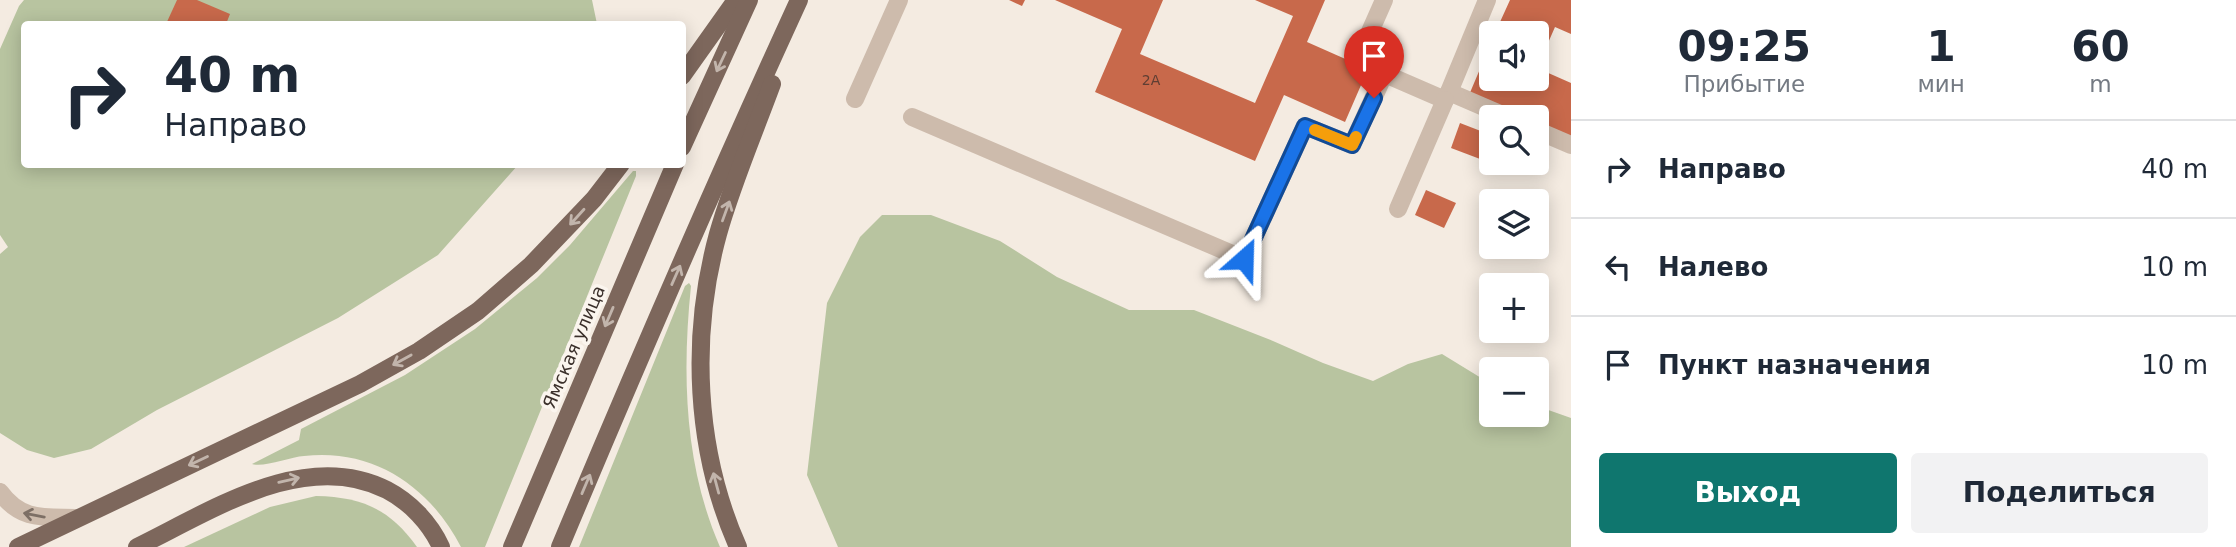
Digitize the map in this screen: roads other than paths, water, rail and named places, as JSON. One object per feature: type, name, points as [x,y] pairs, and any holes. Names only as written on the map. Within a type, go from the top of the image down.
[{"type":"main road","points":[[686,70],[736,0]]},
{"type":"main road","points":[[686,139],[749,0]]},
{"type":"main road","points":[[560,547],[632,374],[737,135],[800,0]]},
{"type":"main road","points":[[738,547],[722,502],[707,443],[700,366],[703,309],[718,232],[800,0]]},
{"type":"main road","points":[[18,547],[360,384],[419,351],[478,311],[531,265],[593,199],[618,168]]},
{"type":"main road","name":"Ямская улица","points":[[512,547],[673,168]]},
{"type":"main road","points":[[137,547],[270,485],[309,476],[332,475],[356,478],[395,494],[410,505],[425,522],[440,547]]},
{"type":"lane","points":[[855,99],[899,0]]},
{"type":"lane","points":[[912,117],[1244,259],[1305,126],[1352,145],[1394,55],[1365,43],[1384,0]]},
{"type":"lane","points":[[1398,209],[1488,0]]},
{"type":"lane","points":[[1385,75],[1479,107]]},
{"type":"lane","points":[[1549,136],[1571,145]]},
{"type":"lane","points":[[0,492],[8,503],[23,513],[41,517],[76,518]]}]
